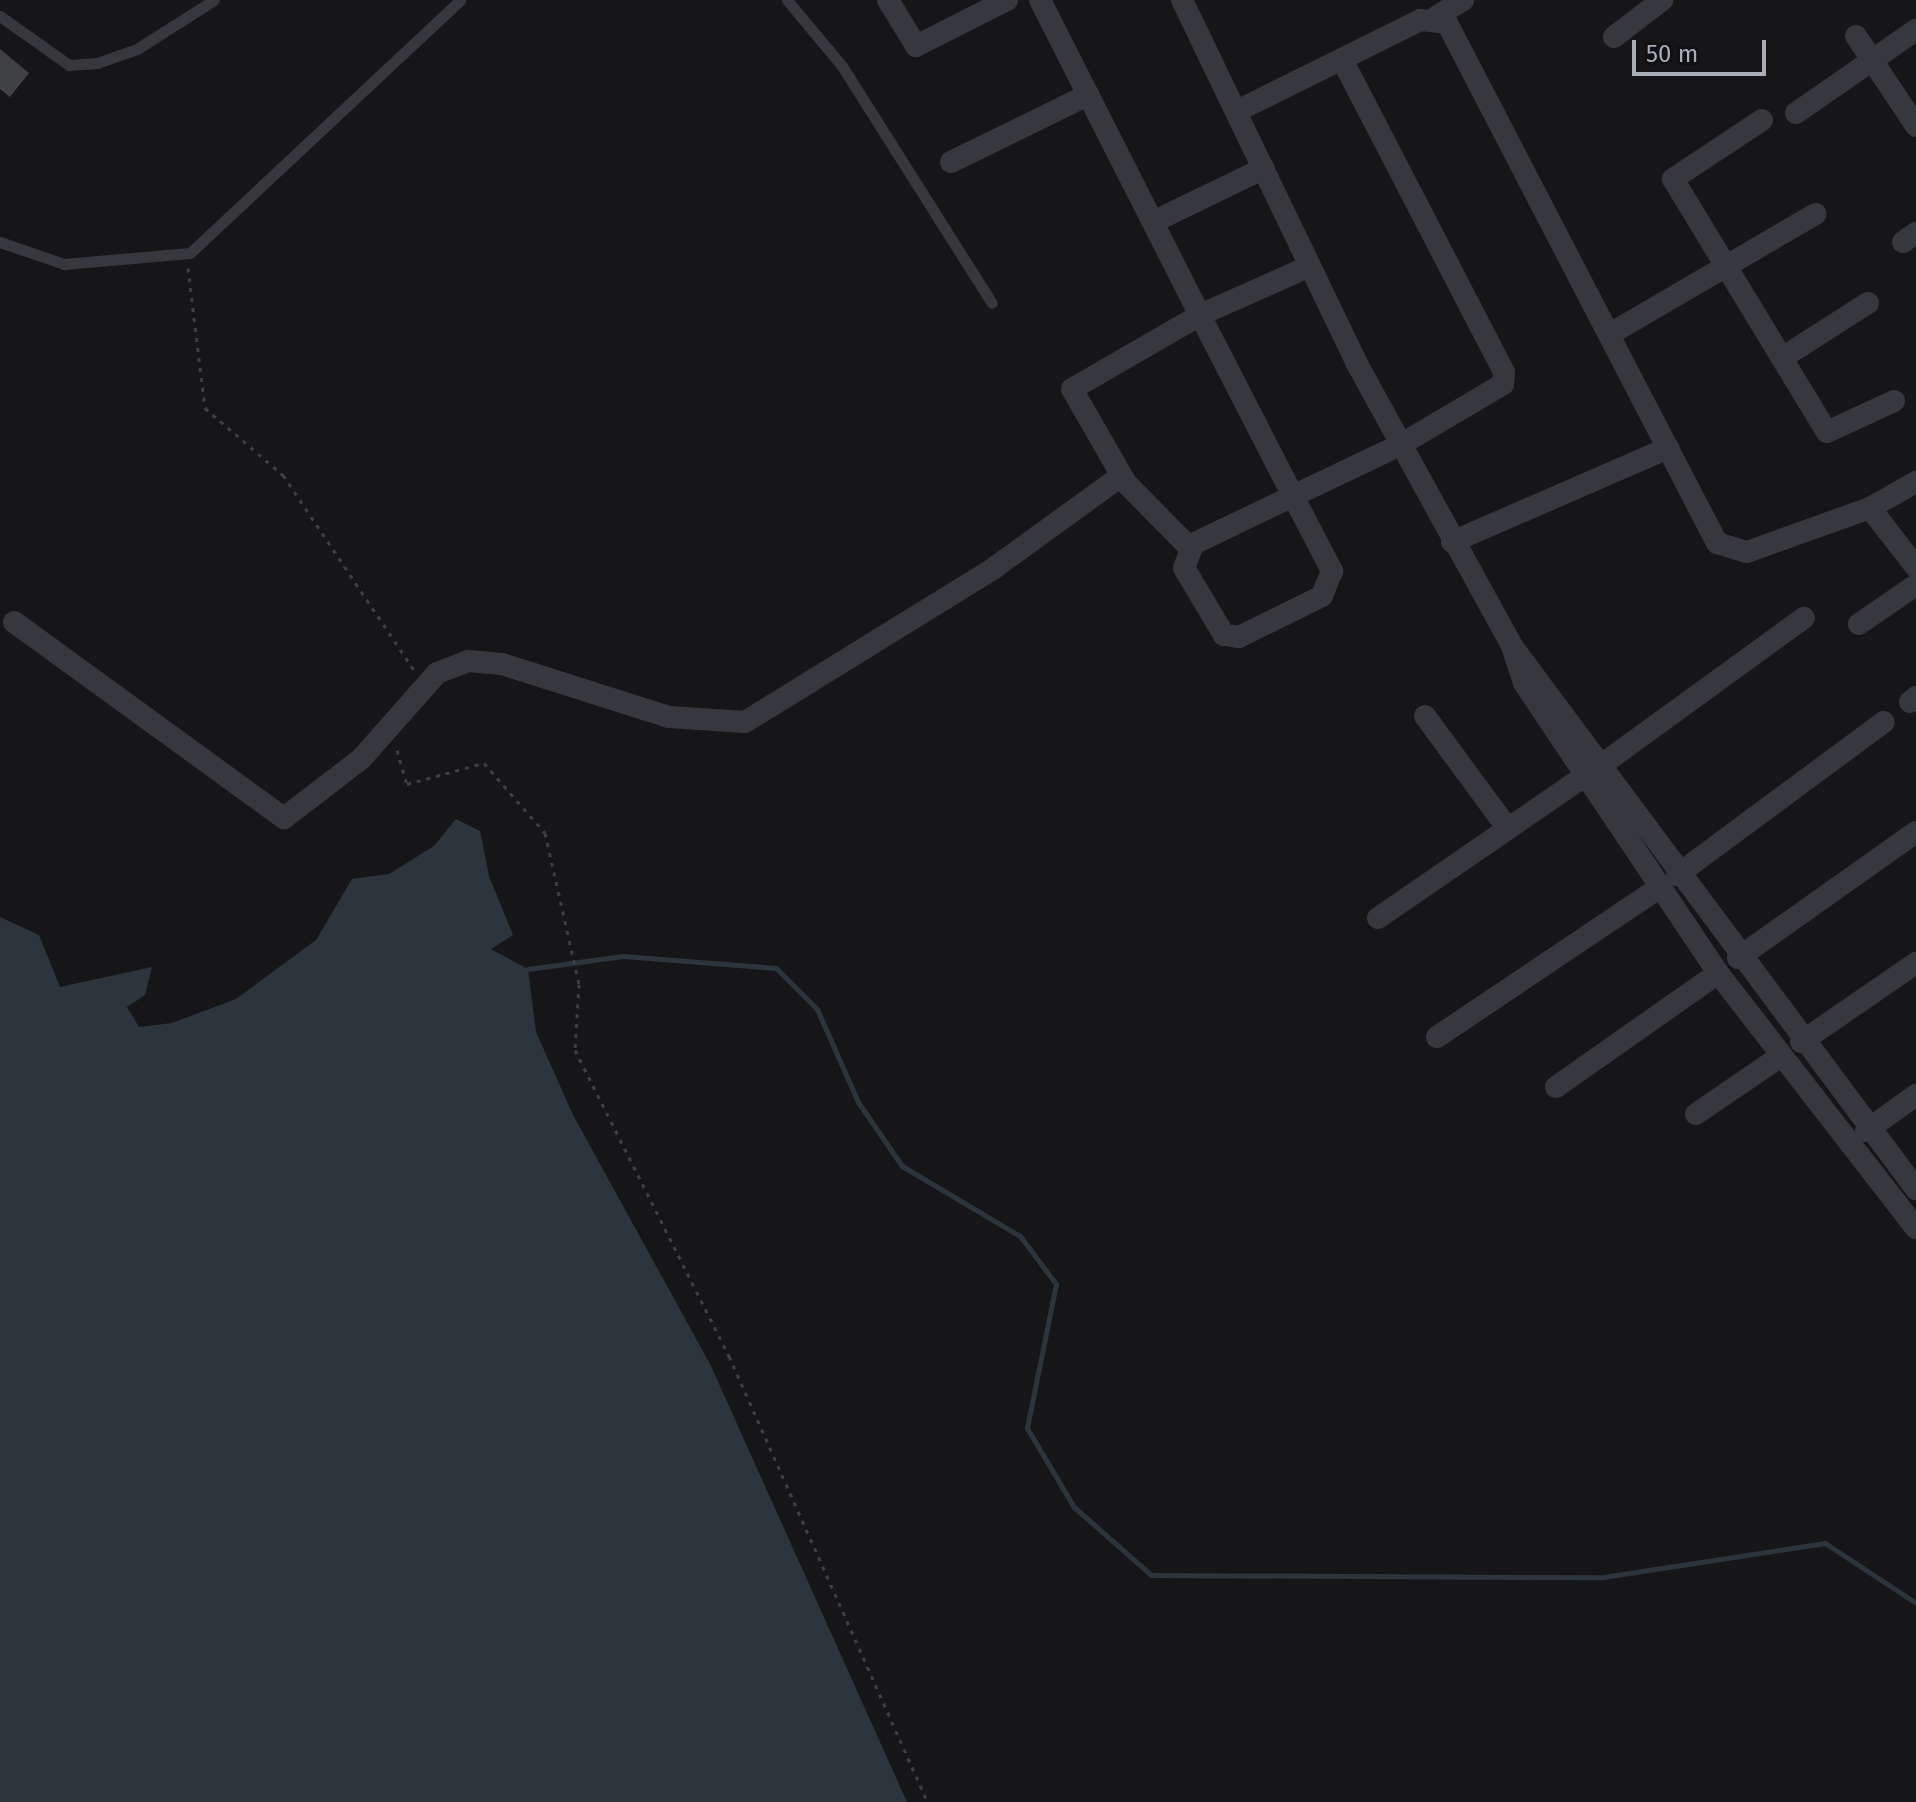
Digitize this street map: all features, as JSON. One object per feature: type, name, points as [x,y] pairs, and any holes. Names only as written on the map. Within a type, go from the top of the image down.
[{"type":"street","points":[[888,0],[916,46],[1007,0]]},
{"type":"street","points":[[1040,0],[1200,315],[1293,496],[1332,571],[1322,596],[1239,637],[1224,635],[1184,568],[1190,548],[1293,496],[1400,445],[1495,396],[1504,372],[1343,62]]},
{"type":"street","points":[[1182,0],[1400,445],[1512,646],[1592,772],[1668,882],[1718,973],[1916,1228]]},
{"type":"street","points":[[1237,111],[1436,17],[1463,0]]},
{"type":"street","points":[[1614,37],[1662,0]]},
{"type":"street","points":[[1436,17],[1455,32],[1668,448],[1726,550],[1747,552],[1870,508],[1916,482]]},
{"type":"street","points":[[1796,113],[1916,30]]},
{"type":"street","points":[[1856,36],[1916,126]]},
{"type":"street","points":[[951,162],[1088,95]]},
{"type":"street","points":[[1762,120],[1673,179],[1827,432],[1894,401]]},
{"type":"street","points":[[1153,222],[1264,168]]},
{"type":"street","points":[[1610,334],[1815,214]]},
{"type":"street","points":[[1190,548],[1121,476],[1072,389],[1200,315],[1310,266]]},
{"type":"street","points":[[1782,358],[1868,303]]},
{"type":"street","points":[[1452,542],[1668,448]]},
{"type":"street","points":[[14,622],[284,818],[361,759],[437,673],[468,661],[502,664],[669,717],[745,722],[994,568],[1121,476]]},
{"type":"street","points":[[1870,508],[1916,567]]},
{"type":"street","points":[[1859,624],[1916,585]]},
{"type":"street","points":[[1378,918],[1592,772],[1804,618]]},
{"type":"street","points":[[1425,716],[1508,829]]},
{"type":"street","points":[[1437,1037],[1668,882],[1884,722]]},
{"type":"street","points":[[1738,958],[1916,832]]},
{"type":"street","points":[[1668,882],[1738,958],[1866,1131],[1909,1181],[1883,1189]]},
{"type":"street","points":[[1801,1042],[1916,963]]},
{"type":"street","points":[[1556,1087],[1718,973]]},
{"type":"street","points":[[1752,1017],[1772,1003]]},
{"type":"street","points":[[1696,1114],[1781,1056]]},
{"type":"street","points":[[1866,1131],[1916,1095]]},
{"type":"lane","points":[[0,16],[69,65],[97,63],[137,49],[214,0]]},
{"type":"lane","points":[[0,242],[64,264],[190,253],[460,0]]},
{"type":"lane","points":[[787,0],[842,66],[992,303]]},
{"type":"path","points":[[190,253],[185,294],[205,408],[292,488],[411,658],[413,697]]},
{"type":"path","points":[[396,743],[407,784],[484,763],[545,833],[579,984],[575,1050],[729,1356],[928,1802]]},
{"type":"shaded area","points":[[456,819],[480,831],[489,876],[513,935],[491,949],[528,969],[536,1032],[573,1115],[711,1366],[907,1802],[0,1802],[0,917],[39,935],[60,987],[152,967],[145,995],[127,1007],[139,1027],[172,1023],[236,999],[316,940],[352,879],[389,874],[434,846]]},
{"type":"building","points":[[0,49],[29,73],[10,97],[0,89]]},
{"type":"waterway","points":[[528,969],[623,956],[776,968],[817,1009],[858,1102],[902,1166],[1020,1236],[1056,1284],[1027,1428],[1074,1507],[1151,1575],[1603,1577],[1825,1543],[1916,1603]]}]
